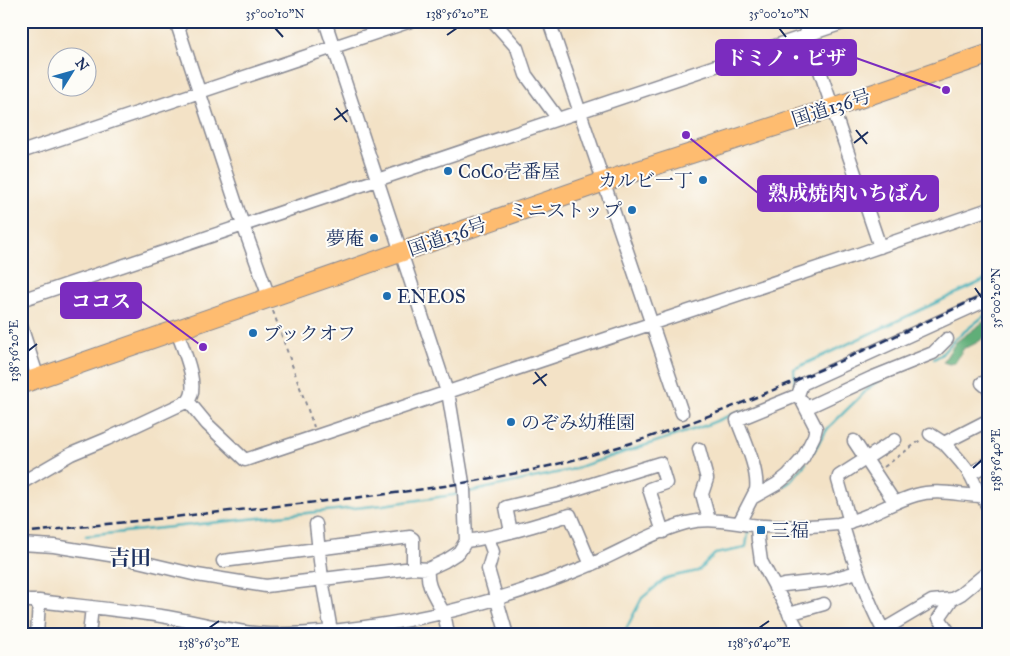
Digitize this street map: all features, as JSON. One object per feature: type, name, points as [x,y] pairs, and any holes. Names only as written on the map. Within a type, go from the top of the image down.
[{"type":"highway","name":"国道136号","points":[[30,381],[603,182],[832,108],[989,54]]},
{"type":"street","points":[[176,21],[269,298]]},
{"type":"street","points":[[21,544],[54,546],[116,556],[197,575],[261,586],[413,568],[428,569],[446,562],[459,552],[466,540],[464,489],[447,393],[399,252],[325,21]]},
{"type":"street","points":[[21,152],[411,21]]},
{"type":"street","points":[[493,21],[517,48],[526,75],[558,120]]},
{"type":"street","points":[[549,21],[682,413]]},
{"type":"street","points":[[803,21],[880,246]]},
{"type":"street","points":[[21,300],[849,21]]},
{"type":"street","points":[[188,401],[208,424],[245,460],[989,209]]},
{"type":"street","points":[[801,635],[761,560],[749,524],[752,498],[756,490],[755,473],[737,420],[798,395],[802,384],[989,299]]},
{"type":"street","points":[[21,326],[30,381]]},
{"type":"street","points":[[21,483],[71,454],[188,401],[192,394],[193,381],[176,329]]},
{"type":"street","points":[[806,408],[933,352],[947,339]]},
{"type":"street","points":[[752,498],[784,479],[803,458],[816,432],[806,408],[798,395]]},
{"type":"street","points":[[944,443],[989,420]]},
{"type":"street","points":[[930,434],[944,443],[970,474],[989,509]]},
{"type":"street","points":[[854,440],[895,503]]},
{"type":"street","points":[[895,440],[839,476],[838,480],[857,572],[871,606],[886,631],[932,601],[952,599],[961,594],[989,571]]},
{"type":"street","points":[[699,449],[707,479],[702,494],[709,520]]},
{"type":"street","points":[[511,532],[506,507],[560,494],[660,463],[666,483],[649,489],[663,532]]},
{"type":"street","points":[[970,474],[989,463]]},
{"type":"street","points":[[21,601],[39,601],[161,616],[256,633],[360,631],[443,614],[534,587],[591,565],[687,523],[720,520],[788,527],[846,523],[925,493],[955,493],[983,496]]},
{"type":"street","points":[[466,540],[488,538],[570,515],[591,565]]},
{"type":"street","points":[[316,524],[322,580],[331,631]]},
{"type":"street","points":[[224,561],[410,537],[413,539],[413,568]]},
{"type":"street","points":[[488,538],[492,552],[488,569],[507,635]]},
{"type":"street","points":[[428,569],[427,582],[443,614],[448,635]]},
{"type":"street","points":[[775,588],[784,585],[829,580],[857,572]]},
{"type":"street","points":[[951,635],[938,618],[952,599]]},
{"type":"street","points":[[37,635],[39,601]]},
{"type":"street","points":[[789,614],[824,604]]},
{"type":"street","points":[[89,635],[92,607]]},
{"type":"path","points":[[269,298],[317,436]]},
{"type":"path","points":[[876,472],[930,434]]},
{"type":"green space","points":[[989,318],[989,328],[985,337],[975,344],[964,348],[955,363],[943,362],[956,342]]},
{"type":"waterway","points":[[795,387],[794,369],[989,278]]},
{"type":"waterway","points":[[934,359],[941,355],[955,339],[989,312]]},
{"type":"waterway","points":[[813,452],[828,428],[878,381]]},
{"type":"waterway","points":[[469,492],[570,470],[704,426],[741,411]]},
{"type":"waterway","points":[[784,486],[791,481],[806,463]]},
{"type":"waterway","points":[[86,536],[383,505],[460,494]]},
{"type":"waterway","points":[[623,635],[642,598],[665,579],[698,571],[715,554],[745,548],[749,528]]},
{"type":"railway","points":[[21,533],[397,493],[470,482],[542,468],[630,443],[735,406],[786,385],[989,293]]},
{"type":"place","name":"ドミノ・ピザ","points":[[946,90]]},
{"type":"place","name":"熟成焼肉いちばん","points":[[686,135]]},
{"type":"place","name":"CoCo壱番屋","points":[[448,171]]},
{"type":"place","name":"カルビ一丁","points":[[703,180]]},
{"type":"place","name":"ミニストップ","points":[[632,210]]},
{"type":"place","name":"夢庵","points":[[374,238]]},
{"type":"place","name":"ENEOS","points":[[387,296]]},
{"type":"place","name":"ブックオフ","points":[[253,333]]},
{"type":"place","name":"ココス","points":[[203,347]]},
{"type":"place","name":"のぞみ幼稚園","points":[[511,422]]},
{"type":"place","name":"三福","points":[[761,530]]},
{"type":"district","name":"吉田","points":[[130,558]]}]
